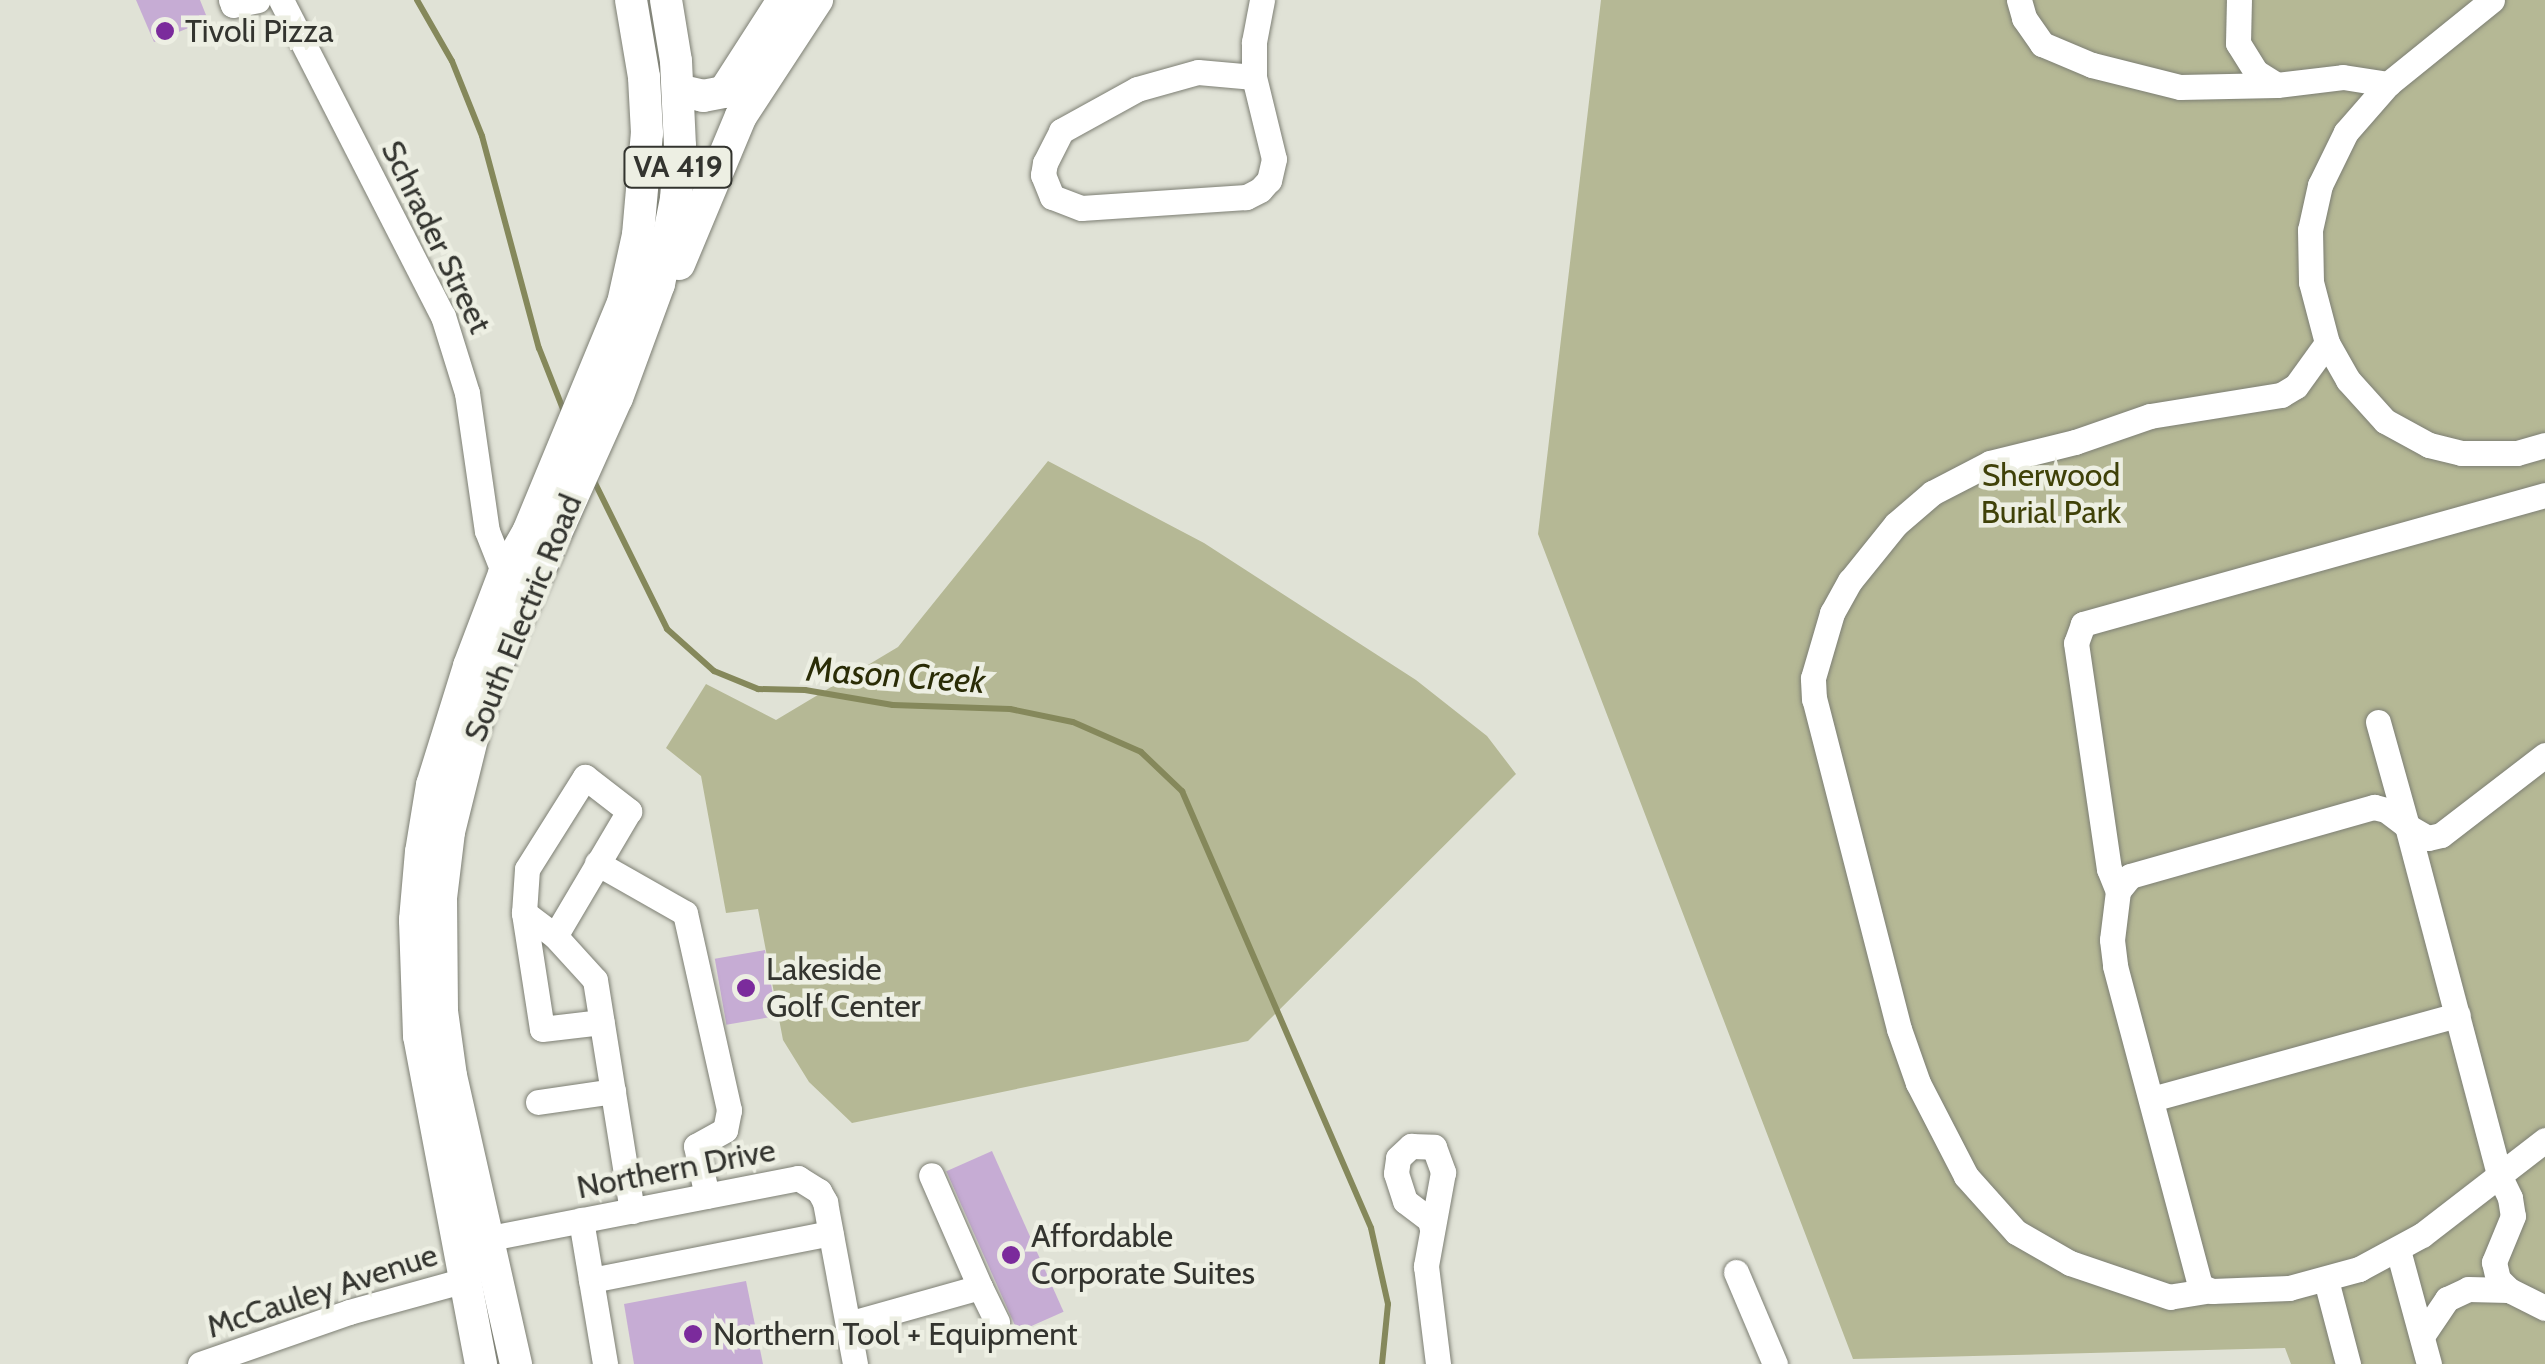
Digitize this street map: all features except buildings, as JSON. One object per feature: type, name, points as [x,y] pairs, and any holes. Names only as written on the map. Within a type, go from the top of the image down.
[{"type":"main road","name":"South Electric Road","points":[[516,1364],[485,1239],[444,1027],[441,898],[448,832],[476,723],[622,303],[645,178],[644,77],[631,0]]},
{"type":"main road","name":"South Electric Road","points":[[482,1364],[420,1036],[415,920],[432,785],[448,725],[504,574],[536,546],[616,398],[644,330],[668,252],[676,199],[678,90],[666,0]]},
{"type":"main road","points":[[678,90],[703,96],[724,92],[782,0]]},
{"type":"main road","points":[[644,330],[677,268],[742,116],[817,0]]},
{"type":"street","points":[[230,0],[233,5],[258,0]]},
{"type":"street","name":"Schrader Street","points":[[281,0],[443,316],[467,394],[488,531],[504,574]]},
{"type":"street","points":[[1254,77],[1198,72],[1164,80],[1080,118],[1061,131],[1051,146],[1043,175],[1046,188],[1052,197],[1081,208],[1246,196],[1260,190],[1269,180],[1274,159],[1254,77],[1254,42],[1262,0]]},
{"type":"street","points":[[2019,0],[2030,31],[2042,44],[2092,66],[2180,86],[2277,85],[2343,77],[2388,84]]},
{"type":"street","points":[[2239,0],[2238,44],[2256,72],[2277,85]]},
{"type":"street","points":[[2492,0],[2388,84],[2346,132],[2320,185],[2308,252],[2311,282],[2327,342],[2365,402],[2409,436],[2462,454],[2484,456],[2545,445]]},
{"type":"street","points":[[2327,342],[2296,386],[2281,395],[2150,416],[2075,442],[1990,463],[1932,493],[1896,524],[1850,581],[1832,614],[1813,678],[1814,699],[1898,1029],[1918,1082],[1966,1176],[2016,1232],[2070,1263],[2170,1297],[2326,1280],[2398,1250],[2545,1140]]},
{"type":"street","points":[[2206,1291],[2200,1286],[2115,966],[2112,940],[2118,891],[2109,870],[2076,643],[2083,624],[2545,495]]},
{"type":"street","points":[[2378,722],[2513,1216],[2494,1262],[2498,1278],[2509,1290],[2545,1308]]},
{"type":"street","points":[[2118,891],[2130,876],[2374,808],[2386,810],[2428,838],[2441,835],[2545,755]]},
{"type":"street","points":[[554,936],[629,812],[585,777],[527,870],[524,913],[542,1029],[602,1022]]},
{"type":"street","points":[[596,863],[685,913],[729,1110],[726,1130],[696,1146],[707,1196]]},
{"type":"street","points":[[524,913],[554,936],[595,980],[632,1211]]},
{"type":"street","points":[[2152,1099],[2458,1015]]},
{"type":"street","points":[[538,1102],[613,1091]]},
{"type":"street","points":[[931,1175],[997,1322]]},
{"type":"street","name":"Northern Drive","points":[[485,1239],[798,1178],[819,1191],[855,1364]]},
{"type":"street","points":[[581,1220],[605,1364]]},
{"type":"street","points":[[1432,1229],[1426,1266],[1438,1364]]},
{"type":"street","points":[[591,1280],[830,1232]]},
{"type":"street","points":[[2398,1250],[2429,1364]]},
{"type":"street","points":[[1736,1272],[1775,1364]]},
{"type":"street","name":"McCauley Avenue","points":[[200,1364],[349,1312],[464,1280]]},
{"type":"street","points":[[2326,1280],[2348,1364]]},
{"type":"street","points":[[848,1324],[980,1287]]},
{"type":"street","points":[[2422,1336],[2447,1299],[2468,1289],[2509,1290]]},
{"type":"green space","name":"Sherwood Burial Park","points":[[1601,0],[2545,0],[2545,1364],[2291,1364],[2285,1348],[1853,1359],[1538,534]]},
{"type":"green space","points":[[1048,461],[1204,543],[1416,680],[1487,736],[1516,774],[1248,1041],[852,1123],[809,1082],[783,1040],[758,909],[726,913],[701,776],[666,748],[706,684],[776,720],[898,647]]},
{"type":"waterway","name":"Mason Creek","points":[[417,0],[452,61],[482,136],[539,348],[565,414]]},
{"type":"waterway","name":"Mason Creek","points":[[594,481],[667,629],[714,671],[758,689],[805,690],[893,705],[1010,709],[1073,722],[1141,752],[1182,791],[1371,1228],[1388,1304],[1382,1364]]},
{"type":"place","name":"Tivoli Pizza","points":[[165,31]]},
{"type":"place","name":"Lakeside Golf Center","points":[[746,988]]},
{"type":"place","name":"Affordable Corporate Suites","points":[[1011,1255]]},
{"type":"place","name":"Northern Tool + Equipment","points":[[693,1334]]}]
